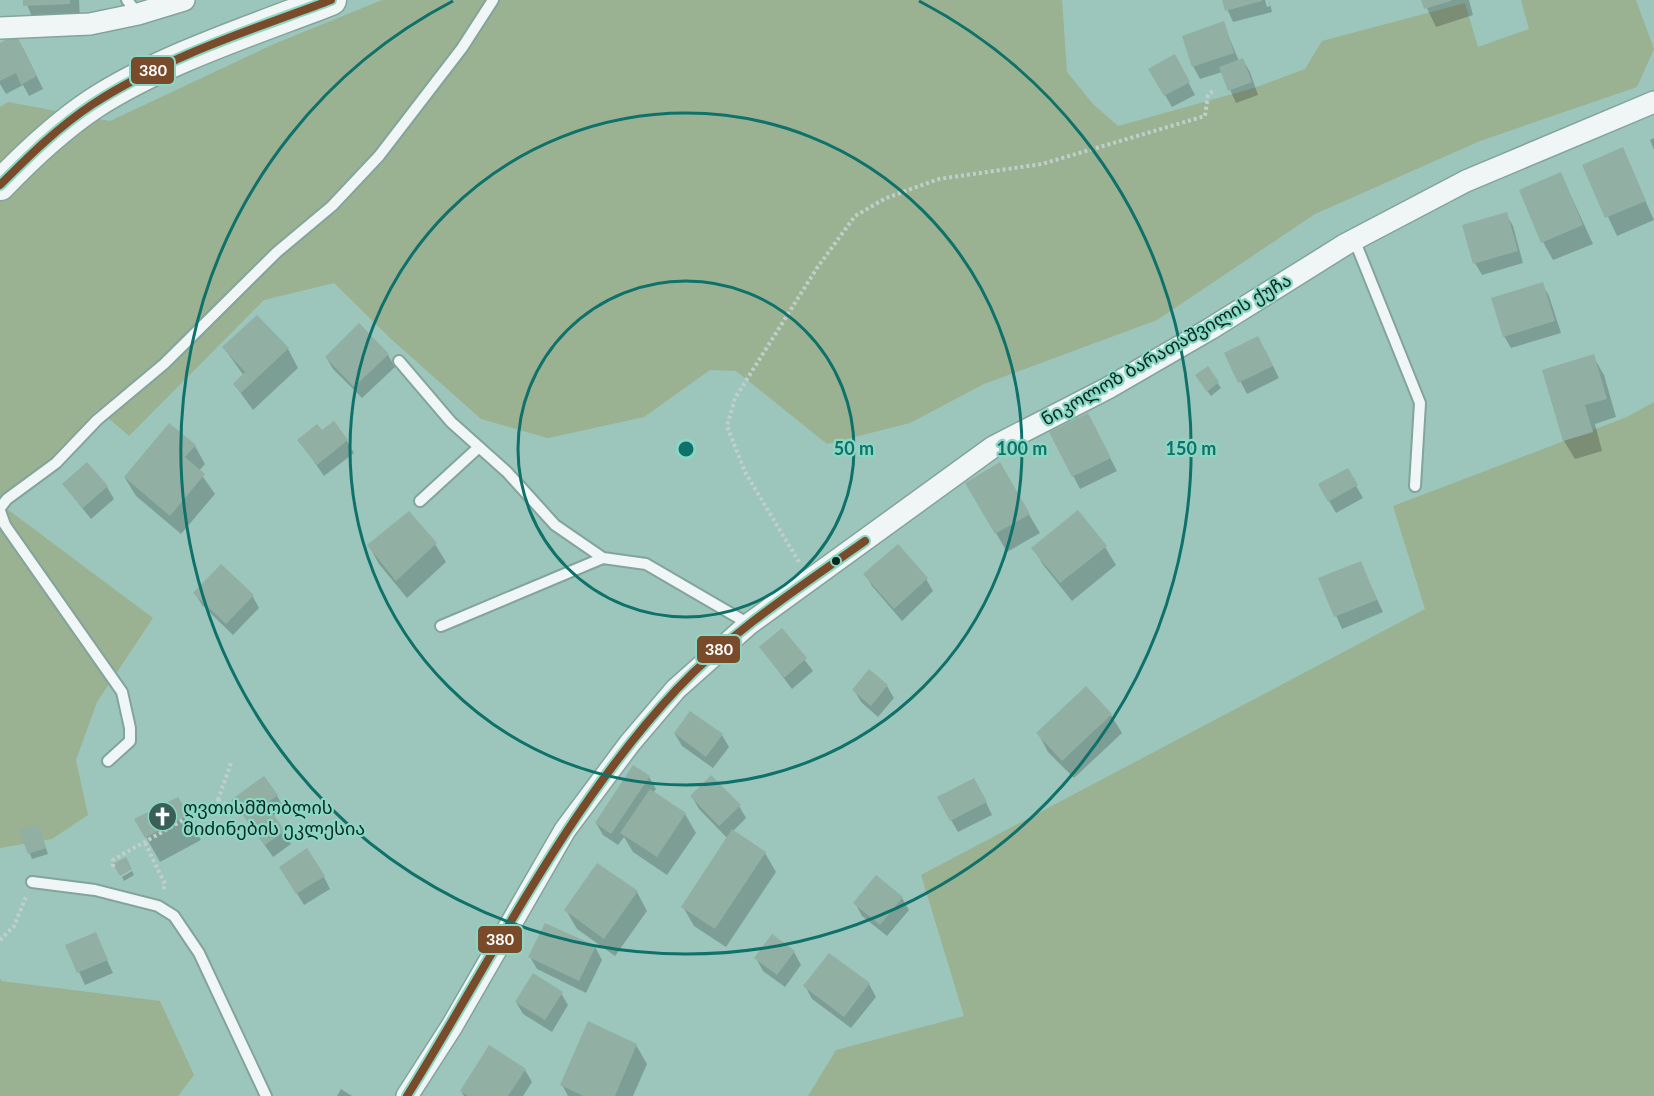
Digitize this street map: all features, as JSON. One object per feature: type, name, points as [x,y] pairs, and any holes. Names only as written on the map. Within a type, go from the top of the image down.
[{"type":"main road","points":[[0,185],[23,161],[93,104],[168,64],[331,0]]},
{"type":"street","points":[[0,28],[90,24],[133,7],[184,0]]},
{"type":"street","name":"ნიკოლოზ ბარათაშვილის ქუჩა","points":[[407,1096],[452,1026],[565,830],[630,743],[676,689],[749,624],[993,447],[1108,388],[1354,239],[1466,181],[1654,102]]},
{"type":"lane","points":[[108,761],[130,741],[130,728],[122,692],[5,525],[0,509],[7,499],[56,463],[97,420],[164,364],[277,252],[332,206],[379,156],[462,48],[493,0]]},
{"type":"lane","points":[[1354,239],[1420,403],[1415,486]]},
{"type":"lane","points":[[399,361],[451,422],[507,472],[555,525],[603,558],[646,564],[749,624]]},
{"type":"lane","points":[[420,501],[479,447]]},
{"type":"lane","points":[[441,626],[603,558]]},
{"type":"lane","points":[[32,882],[95,890],[158,906],[174,916],[199,953],[266,1096]]},
{"type":"path","points":[[811,580],[780,533],[746,472],[727,426],[735,398],[817,268],[855,216],[886,198],[939,179],[1042,164],[1205,116],[1208,95],[1215,89]]},
{"type":"path","points":[[113,867],[113,860],[218,800],[231,763]]},
{"type":"path","points":[[218,800],[238,812]]},
{"type":"path","points":[[145,843],[165,884],[158,906]]},
{"type":"path","points":[[0,940],[14,926],[32,882]]},
{"type":"green space","points":[[382,0],[1062,0],[1067,72],[1093,104],[1118,126],[1254,88],[1305,69],[1322,41],[1465,3],[1478,47],[1529,29],[1521,0],[1636,0],[1654,49],[1637,87],[1480,141],[1315,214],[1157,320],[984,384],[910,423],[827,444],[736,371],[710,370],[644,417],[548,438],[481,419],[391,339],[334,283],[264,300],[129,436],[98,409],[7,509],[153,618],[97,702],[76,760],[88,815],[52,839],[0,848],[0,107],[8,102],[110,121],[274,44]]},
{"type":"green space","points":[[1654,402],[1654,1096],[808,1096],[836,1050],[964,1016],[921,875],[1425,609],[1393,506],[1627,417]]},
{"type":"green space","points":[[0,977],[1,981],[160,1001],[194,1075],[178,1096],[0,1096]]},
{"type":"building","points":[[23,0],[70,0],[70,4],[23,6]]},
{"type":"building","points":[[1222,0],[1262,0],[1262,1],[1225,11]]},
{"type":"building","points":[[1421,0],[1451,0],[1451,1],[1424,9]]},
{"type":"building","points":[[1224,21],[1234,53],[1192,67],[1182,36]]},
{"type":"building","points":[[16,34],[37,76],[21,85],[16,73],[0,81],[0,43]]},
{"type":"building","points":[[1175,54],[1190,82],[1164,96],[1148,69]]},
{"type":"building","points":[[1243,58],[1252,82],[1228,91],[1219,67]]},
{"type":"building","points":[[1623,147],[1646,201],[1605,218],[1582,165]]},
{"type":"building","points":[[1561,172],[1583,225],[1541,243],[1519,190]]},
{"type":"building","points":[[1507,212],[1518,251],[1473,264],[1462,225]]},
{"type":"building","points":[[1543,282],[1555,321],[1503,337],[1491,298]]},
{"type":"building","points":[[257,315],[289,348],[241,393],[233,384],[245,372],[222,347]]},
{"type":"building","points":[[359,323],[389,354],[354,387],[325,357]]},
{"type":"building","points":[[1258,336],[1273,366],[1238,383],[1224,353]]},
{"type":"building","points":[[1594,354],[1607,399],[1585,405],[1593,432],[1563,441],[1542,370]]},
{"type":"building","points":[[1208,366],[1219,382],[1207,392],[1195,375]]},
{"type":"building","points":[[1088,413],[1111,458],[1072,477],[1049,432]]},
{"type":"building","points":[[334,421],[348,440],[317,465],[297,440],[317,424],[322,430]]},
{"type":"building","points":[[169,423],[196,445],[185,457],[205,474],[170,516],[124,477]]},
{"type":"building","points":[[87,462],[108,486],[83,508],[62,484]]},
{"type":"building","points":[[1000,462],[1030,514],[995,534],[965,483]]},
{"type":"building","points":[[1348,468],[1358,485],[1328,502],[1318,484]]},
{"type":"building","points":[[1078,510],[1107,546],[1060,583],[1031,548]]},
{"type":"building","points":[[409,511],[437,543],[396,581],[367,545]]},
{"type":"building","points":[[898,544],[928,578],[894,609],[863,574]]},
{"type":"building","points":[[1361,561],[1377,600],[1334,617],[1318,578]]},
{"type":"building","points":[[221,564],[254,595],[226,624],[193,593]]},
{"type":"building","points":[[782,628],[807,658],[784,678],[759,647]]},
{"type":"building","points":[[869,669],[888,685],[871,706],[852,690]]},
{"type":"building","points":[[1086,686],[1112,714],[1062,761],[1036,733]]},
{"type":"building","points":[[690,711],[723,734],[706,757],[674,733]]},
{"type":"building","points":[[633,765],[650,776],[611,834],[595,823]]},
{"type":"building","points":[[711,775],[741,805],[719,826],[690,796]]},
{"type":"building","points":[[264,776],[278,795],[266,804],[285,831],[265,845],[231,800]]},
{"type":"building","points":[[974,778],[987,802],[950,821],[937,797]]},
{"type":"building","points":[[650,789],[686,813],[657,857],[620,833]]},
{"type":"building","name":"ღვთისმშობლის მიძინების ეკლესია","points":[[178,797],[189,815],[145,838],[134,819]]},
{"type":"building","points":[[38,824],[46,848],[28,854],[19,830]]},
{"type":"building","points":[[732,829],[766,852],[715,929],[681,907]]},
{"type":"building","points":[[307,848],[325,876],[296,894],[279,867]]},
{"type":"building","points":[[126,857],[132,869],[120,876],[113,864]]},
{"type":"building","points":[[597,863],[638,891],[604,939],[564,910]]},
{"type":"building","points":[[876,875],[903,897],[880,925],[853,903]]},
{"type":"building","points":[[545,923],[596,946],[579,981],[528,957]]},
{"type":"building","points":[[96,932],[108,960],[77,973],[65,945]]},
{"type":"building","points":[[772,934],[795,951],[777,975],[754,958]]},
{"type":"building","points":[[829,953],[870,983],[844,1017],[803,986]]},
{"type":"building","points":[[533,973],[563,992],[545,1020],[515,1002]]},
{"type":"building","points":[[588,1021],[637,1044],[615,1096],[583,1096],[560,1085]]},
{"type":"building","points":[[489,1045],[526,1069],[508,1096],[468,1096],[460,1091]]},
{"type":"transit line","name":"380","points":[[0,185],[68,122],[121,87],[179,58],[331,0]]},
{"type":"transit line","name":"380","points":[[407,1096],[565,834],[637,735],[677,689],[720,648],[767,610],[865,541]]},
{"type":"place","name":"ღვთისმშობლის მიძინების ეკლესია","points":[[162,817]]}]
